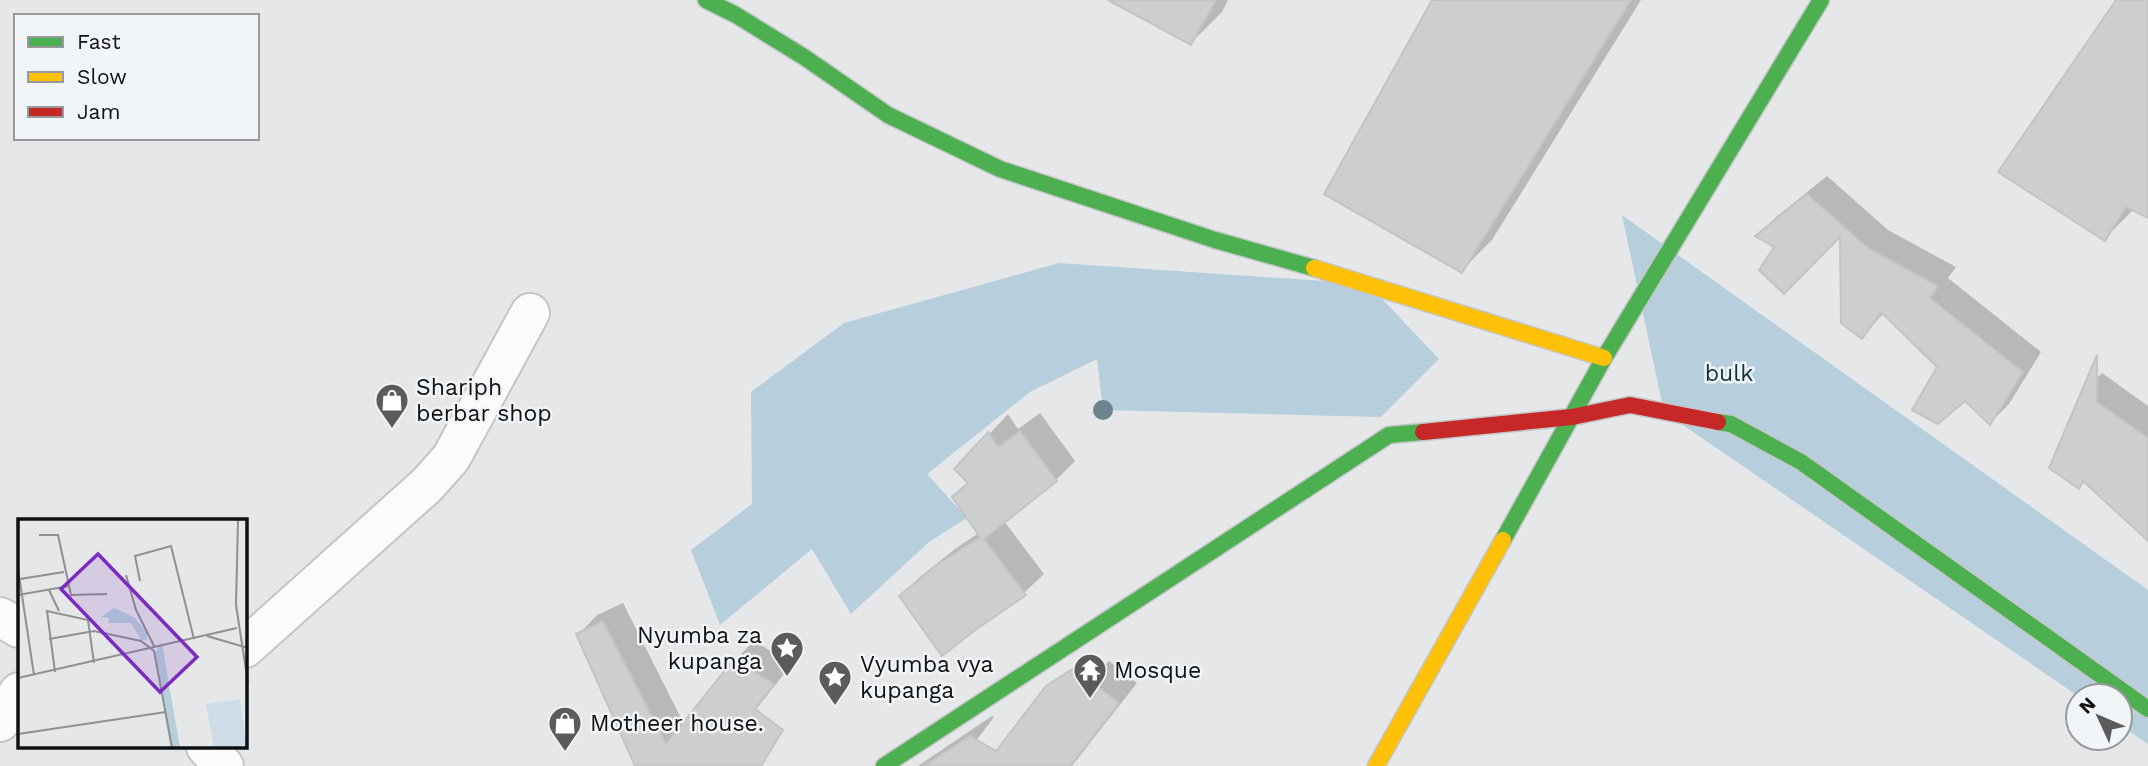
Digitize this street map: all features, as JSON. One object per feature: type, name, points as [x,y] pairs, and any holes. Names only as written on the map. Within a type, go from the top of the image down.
[{"type":"street","points":[[706,0],[736,15],[804,57],[888,116],[1000,169],[1215,240],[1357,280],[1604,358]]},
{"type":"street","points":[[1376,766],[1604,358],[1821,0]]},
{"type":"street","points":[[247,646],[435,476],[450,458],[530,313]]},
{"type":"street","points":[[884,766],[1389,435],[1572,417],[1630,405],[1731,424],[1801,462],[2148,709]]},
{"type":"street","points":[[0,617],[18,627]]},
{"type":"street","points":[[0,722],[18,694]]},
{"type":"street","points":[[207,748],[224,766]]},
{"type":"green space","name":"bulk","points":[[1622,215],[2148,590],[2148,744],[2134,734],[2134,682],[2064,682],[2064,686],[1664,412]]},
{"type":"green space","points":[[1059,263],[1368,284],[1439,359],[1381,417],[1103,410],[1097,359],[1030,392],[927,474],[967,518],[929,542],[851,614],[812,549],[720,625],[691,550],[752,504],[751,392],[844,323]]},
{"type":"building","points":[[1108,0],[1216,0],[1191,45]]},
{"type":"building","points":[[1432,0],[1631,0],[1462,273],[1324,194]]},
{"type":"building","points":[[2116,0],[2148,0],[2148,218],[2126,207],[2105,241],[1998,172]]},
{"type":"building","points":[[1807,194],[1868,248],[1938,286],[1930,298],[2023,372],[1990,425],[1965,401],[1938,424],[1912,410],[1937,367],[1881,312],[1862,339],[1841,323],[1840,237],[1784,294],[1759,270],[1774,247],[1755,236]]},
{"type":"building","points":[[2097,355],[2097,402],[2148,438],[2148,541],[2083,481],[2079,489],[2049,468]]},
{"type":"building","points":[[1020,431],[1057,481],[984,539],[1026,595],[942,656],[899,596],[934,567],[980,537],[952,497],[968,483],[954,469],[988,432],[998,447]]},
{"type":"building","points":[[603,621],[666,744],[734,659],[774,684],[755,709],[783,730],[761,766],[635,766],[576,634]]},
{"type":"building","points":[[1074,668],[1119,703],[1070,766],[924,766],[970,736],[996,751],[1046,686]]},
{"type":"traffic: fast","points":[[706,0],[736,15],[804,57],[888,115],[1000,169],[1215,240],[1314,268]]},
{"type":"traffic: fast","points":[[1503,540],[1604,358],[1821,0]]},
{"type":"traffic: fast","points":[[1718,422],[1731,424],[1801,462],[2148,709]]},
{"type":"traffic: fast","points":[[884,766],[1389,435],[1423,432]]},
{"type":"traffic: slow","points":[[1314,268],[1604,358]]},
{"type":"traffic: slow","points":[[1376,766],[1503,540]]},
{"type":"traffic: jam","points":[[1423,432],[1572,417],[1630,405],[1718,422]]},
{"type":"place","name":"Shariph berbar shop","points":[[392,430]]},
{"type":"place","name":"Nyumba za kupanga","points":[[787,678]]},
{"type":"place","name":"Mosque","points":[[1090,700]]},
{"type":"place","name":"Vyumba vya kupanga","points":[[835,707]]},
{"type":"place","name":"Motheer house.","points":[[565,753]]}]
